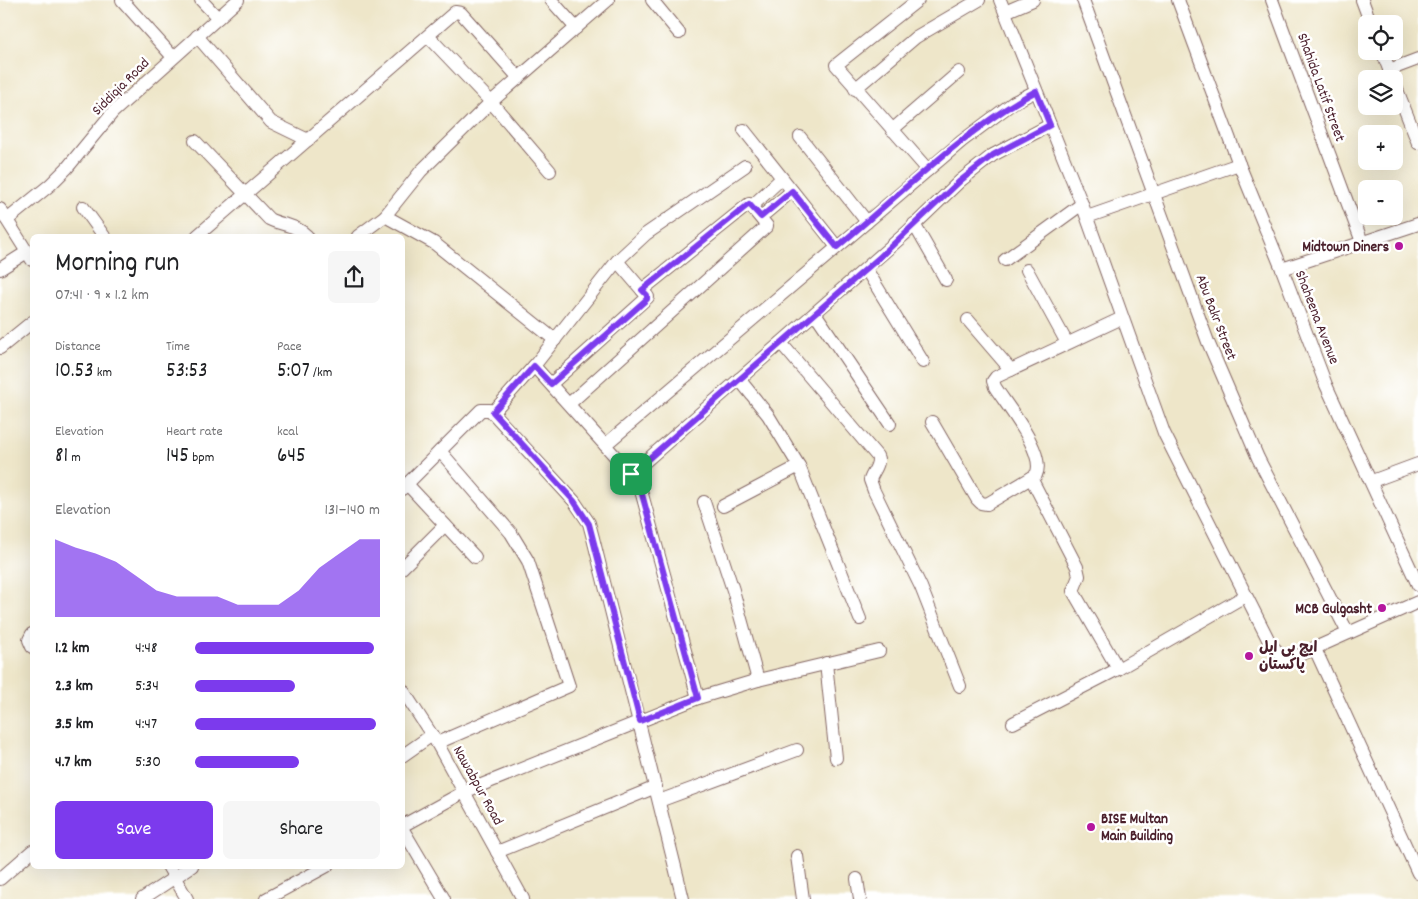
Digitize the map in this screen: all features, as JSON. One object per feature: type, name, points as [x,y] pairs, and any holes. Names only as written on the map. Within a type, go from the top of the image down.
[{"type":"street","points":[[122,0],[173,57]]},
{"type":"street","points":[[201,0],[218,18]]},
{"type":"street","name":"Siddiqia Road","points":[[7,220],[50,185],[113,112],[238,0]]},
{"type":"street","points":[[552,0],[576,28]]},
{"type":"street","points":[[361,234],[385,216],[421,171],[491,102],[608,0]]},
{"type":"street","points":[[652,0],[679,33]]},
{"type":"street","points":[[918,0],[837,63],[836,68],[928,170]]},
{"type":"street","points":[[855,89],[916,37],[979,0]]},
{"type":"street","points":[[1033,0],[1002,6],[1087,217],[1164,433],[1271,645],[1284,658],[1295,657],[1418,602]]},
{"type":"street","name":"Abu Bakr Street","points":[[1083,0],[1208,342],[1258,458],[1348,633]]},
{"type":"street","name":"Shaheena Avenue","points":[[1178,0],[1239,164],[1282,269],[1326,385],[1414,565],[1418,585]]},
{"type":"street","name":"Shahida Latif Street","points":[[1272,0],[1362,242]]},
{"type":"street","points":[[1362,0],[1368,15]]},
{"type":"street","points":[[199,234],[458,12],[519,78]]},
{"type":"street","points":[[196,36],[267,118],[308,140]]},
{"type":"street","points":[[428,36],[491,102],[550,171]]},
{"type":"street","points":[[1402,70],[1418,59]]},
{"type":"street","points":[[892,130],[959,72]]},
{"type":"street","points":[[605,445],[962,141],[1014,102],[1036,91]]},
{"type":"street","points":[[1403,105],[1418,143]]},
{"type":"street","points":[[631,474],[866,269],[993,155],[1050,125]]},
{"type":"street","points":[[744,130],[837,247]]},
{"type":"street","points":[[800,136],[867,222]]},
{"type":"street","points":[[195,141],[269,219],[278,224],[295,226],[305,234]]},
{"type":"street","points":[[1087,217],[1239,164]]},
{"type":"street","points":[[493,412],[534,366],[617,261],[646,234],[745,166]]},
{"type":"street","points":[[752,206],[782,178]]},
{"type":"street","points":[[761,217],[792,191]]},
{"type":"street","points":[[569,404],[767,227],[752,206],[748,204],[642,290]]},
{"type":"street","points":[[1005,260],[1082,204]]},
{"type":"street","points":[[82,207],[102,234]]},
{"type":"street","points":[[0,209],[30,256],[0,269]]},
{"type":"street","points":[[385,216],[434,243],[555,340]]},
{"type":"street","points":[[914,224],[946,280]]},
{"type":"street","points":[[1282,269],[1418,224]]},
{"type":"street","points":[[551,384],[647,299],[647,295],[617,261]]},
{"type":"street","points":[[866,269],[923,362]]},
{"type":"street","points":[[1027,270],[1067,343]]},
{"type":"street","points":[[815,313],[890,424]]},
{"type":"street","points":[[932,422],[981,503],[987,504],[1036,475],[1039,469],[1034,448],[993,381],[996,376],[1122,318]]},
{"type":"street","points":[[968,320],[1010,370]]},
{"type":"street","points":[[0,348],[30,324]]},
{"type":"street","points":[[781,343],[876,456],[877,466],[870,480],[874,491],[921,588],[960,686]]},
{"type":"street","points":[[534,366],[631,474],[640,487],[698,698]]},
{"type":"street","points":[[740,379],[768,414],[799,466],[860,619]]},
{"type":"street","points":[[475,557],[405,486],[481,410],[493,412],[574,501],[589,524],[640,721],[683,899]]},
{"type":"street","points":[[405,754],[435,739],[569,686],[528,561],[518,543],[440,451]]},
{"type":"street","points":[[1372,481],[1418,464]]},
{"type":"street","points":[[723,506],[799,466]]},
{"type":"street","points":[[1031,478],[1077,567],[1079,576],[1074,591],[1118,669]]},
{"type":"street","points":[[704,502],[733,590],[758,680]]},
{"type":"street","points":[[405,565],[445,525]]},
{"type":"street","points":[[1013,723],[1118,669],[1245,596]]},
{"type":"street","points":[[1315,649],[1418,873]]},
{"type":"street","points":[[405,825],[464,792],[698,698],[758,680],[879,651]]},
{"type":"street","points":[[826,663],[836,758]]},
{"type":"street","name":"Nawabpur Road","points":[[405,694],[435,739],[523,899]]},
{"type":"street","points":[[659,801],[797,750]]},
{"type":"street","points":[[497,852],[656,786]]},
{"type":"street","points":[[405,832],[444,899]]},
{"type":"street","points":[[0,879],[30,853]]},
{"type":"street","points":[[797,856],[803,899]]},
{"type":"street","points":[[170,869],[186,899]]},
{"type":"street","points":[[142,899],[188,869]]},
{"type":"street","points":[[269,898],[322,869]]},
{"type":"street","points":[[857,879],[860,899]]},
{"type":"place","name":"Midtown Diners","points":[[1399,246]]},
{"type":"place","name":"MCB Gulgasht","points":[[1382,608]]},
{"type":"place","name":"ایچ بی ایل پاکستان","points":[[1249,656]]},
{"type":"place","name":"BISE Multan Main Building","points":[[1091,827]]},
{"type":"route","points":[[1036,91],[1050,125],[993,155],[960,181],[881,256],[631,474],[640,487],[698,698],[640,721],[589,524],[574,501],[493,412],[534,366],[551,384],[647,299],[647,295],[642,290],[749,204],[761,217],[792,191],[837,247],[962,141],[1014,102],[1036,91]]}]
